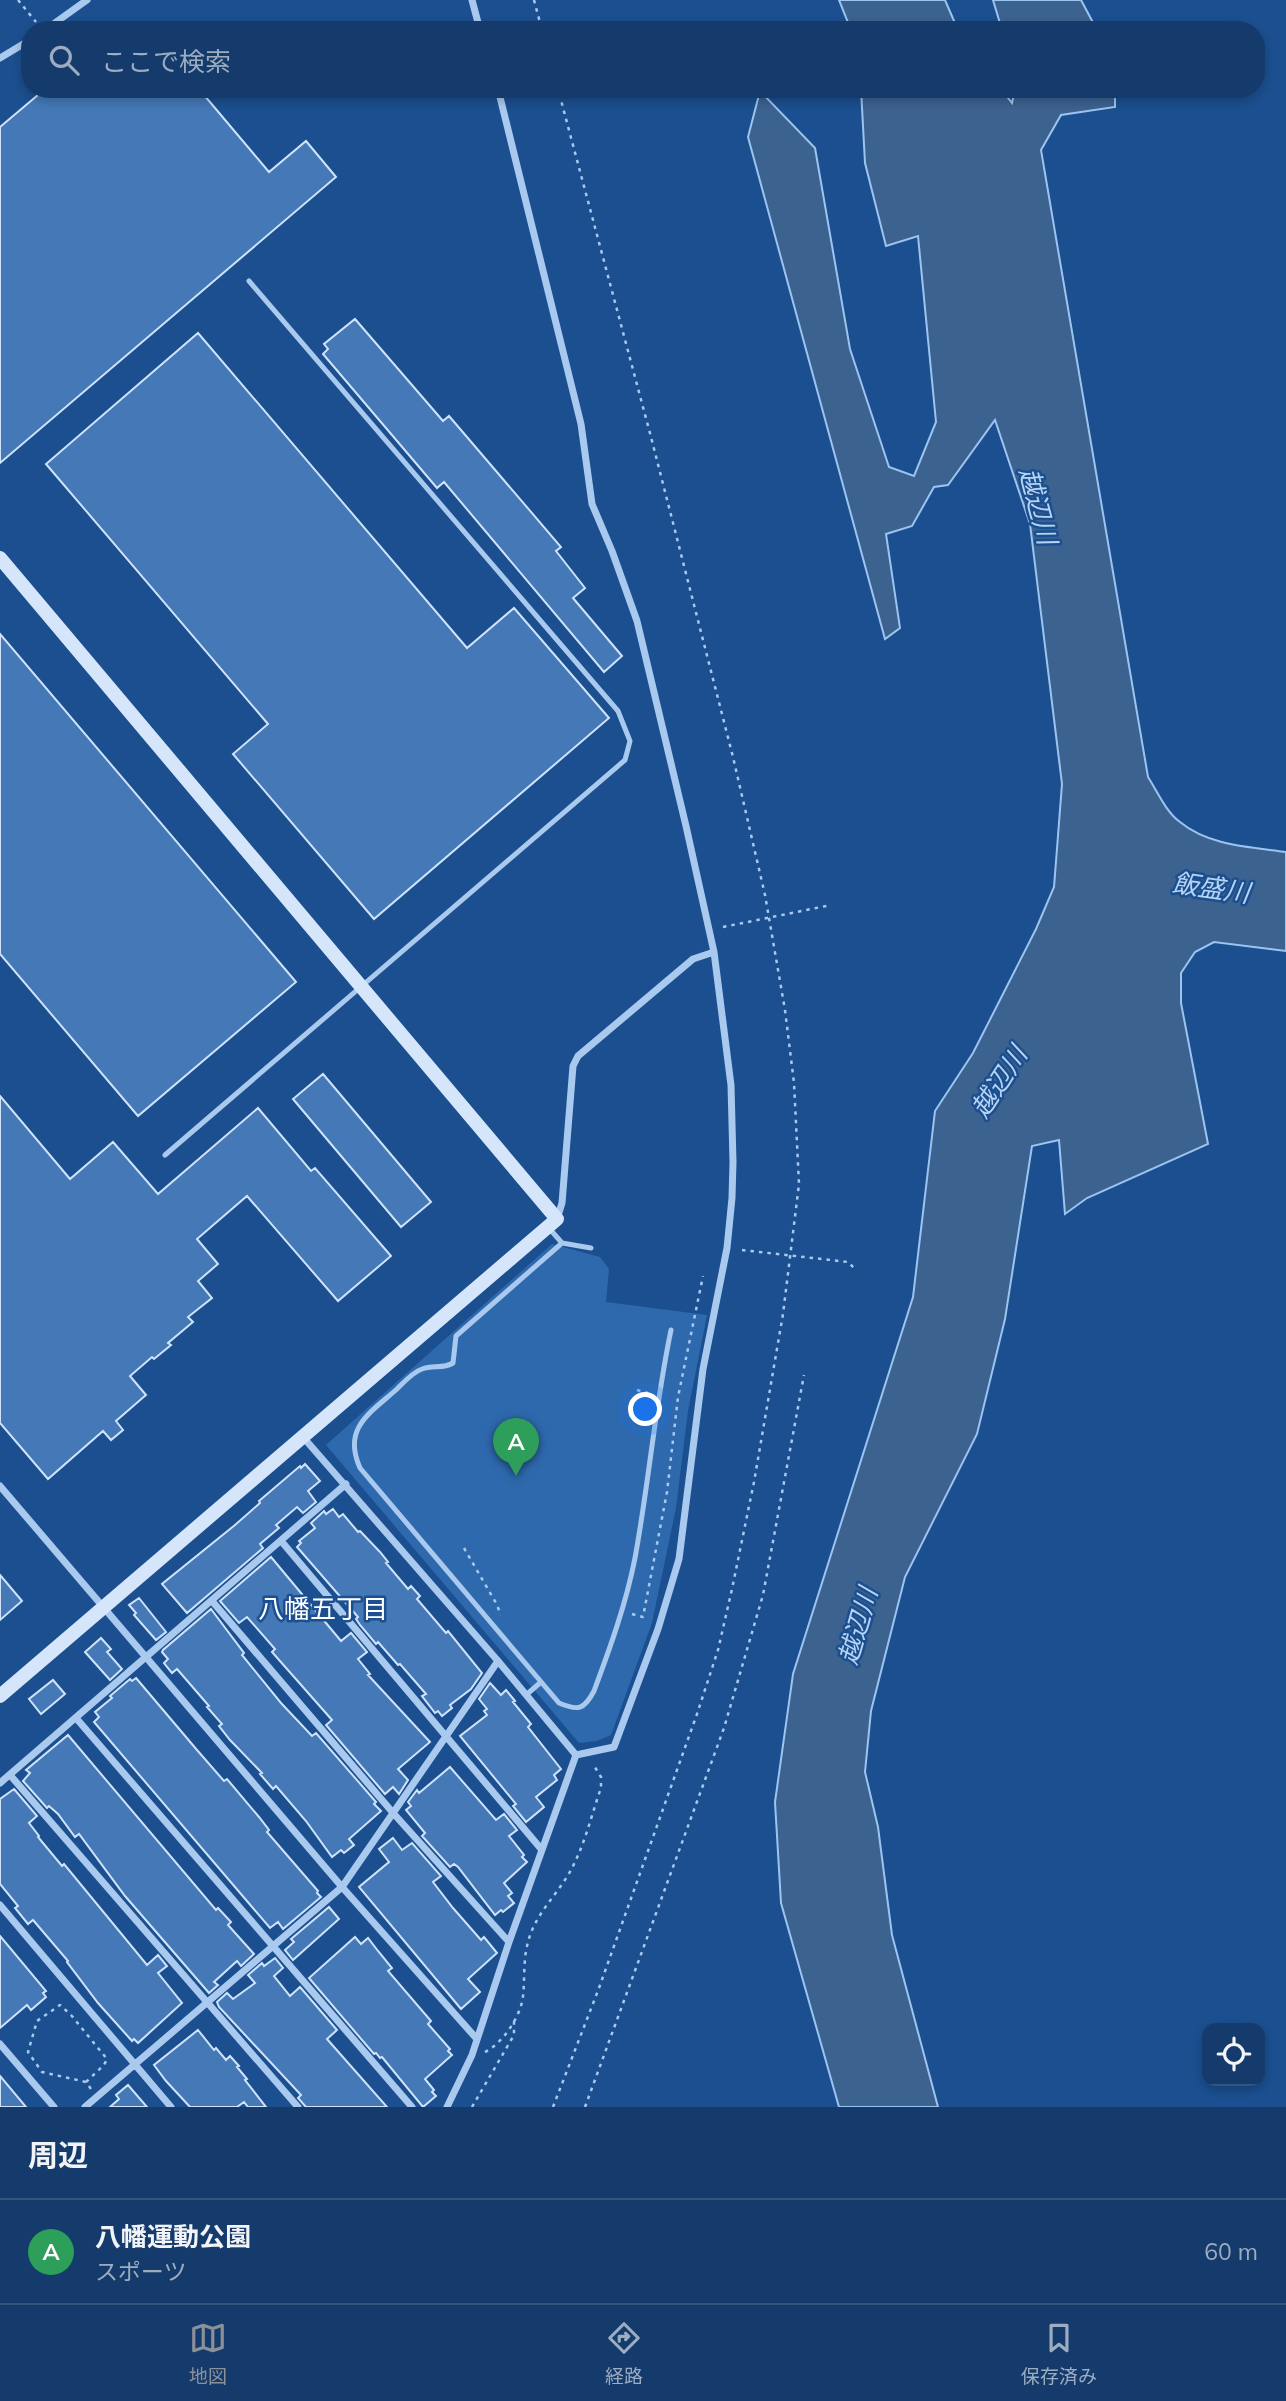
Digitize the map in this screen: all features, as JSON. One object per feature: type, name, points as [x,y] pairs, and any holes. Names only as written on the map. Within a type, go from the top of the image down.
[{"type":"street","points":[[56,21],[88,0]]},
{"type":"street","points":[[472,0],[478,21]]},
{"type":"street","points":[[0,58],[21,45]]},
{"type":"street","points":[[500,98],[581,424],[592,505],[612,551],[636,621],[686,826],[714,952],[731,1085],[732,1198],[727,1248],[703,1369],[680,1559],[658,1629],[614,1747],[580,1754]]},
{"type":"street","points":[[0,558],[362,985],[552,1223]]},
{"type":"street","points":[[0,1696],[552,1223],[562,1203],[573,1066],[578,1056],[693,959],[714,952]]},
{"type":"street","points":[[303,1437],[580,1754]]},
{"type":"street","points":[[0,1783],[346,1485]]},
{"type":"street","points":[[0,1486],[342,1887],[476,2038]]},
{"type":"street","points":[[282,1542],[542,1850]]},
{"type":"street","points":[[212,1601],[394,1814],[509,1942]]},
{"type":"street","points":[[85,2107],[342,1887],[498,1661]]},
{"type":"street","points":[[76,1718],[412,2107]]},
{"type":"street","points":[[447,2107],[472,2054],[542,1850],[580,1754]]},
{"type":"street","points":[[10,1774],[298,2107]]},
{"type":"street","points":[[0,1905],[171,2107]]},
{"type":"street","points":[[0,2044],[54,2107]]},
{"type":"lane","points":[[165,1155],[625,760],[630,741],[618,711],[250,281]]},
{"type":"lane","points":[[552,1223],[562,1243]]},
{"type":"lane","points":[[562,1243],[591,1248]]},
{"type":"lane","points":[[562,1243],[456,1336],[453,1363],[447,1367],[418,1370],[360,1421],[354,1456],[360,1468],[559,1703],[571,1708],[580,1708],[588,1703],[622,1611],[635,1559],[658,1395],[671,1330]]},
{"type":"lane","points":[[526,1695],[541,1682]]},
{"type":"path","points":[[18,0],[36,21]]},
{"type":"path","points":[[534,0],[540,21]]},
{"type":"path","points":[[553,2107],[599,1988],[718,1650],[754,1482],[783,1314],[799,1184],[798,1132],[785,1010],[769,918],[727,731],[560,98]]},
{"type":"path","points":[[723,927],[831,905]]},
{"type":"path","points":[[742,1250],[848,1262],[855,1268]]},
{"type":"path","points":[[622,1611],[643,1617],[667,1492],[678,1397],[703,1276]]},
{"type":"path","points":[[585,2107],[728,1715],[763,1595],[804,1374]]},
{"type":"path","points":[[464,1548],[496,1603],[503,1622]]},
{"type":"path","points":[[472,2054],[493,2047],[514,2021],[523,1998],[524,1962],[534,1924],[574,1865],[601,1788],[601,1777],[580,1754]]},
{"type":"path","points":[[60,2005],[107,2059],[86,2082],[42,2072],[28,2052],[37,2021],[60,2005]]},
{"type":"path","points":[[472,2107],[514,2035],[514,2021]]},
{"type":"shaded area","points":[[552,1244],[600,1257],[609,1269],[606,1302],[707,1315],[688,1411],[676,1508],[652,1623],[611,1735],[597,1741],[579,1743],[326,1445]]},
{"type":"water","points":[[839,0],[945,0],[954,21],[847,21]]},
{"type":"water","points":[[993,0],[1081,0],[1092,21],[999,21]]},
{"type":"water","points":[[758,98],[767,98],[815,148],[850,349],[889,467],[914,476],[936,422],[918,236],[886,246],[865,163],[861,98],[1008,98],[1012,103],[1013,98],[1115,98],[1115,107],[1061,115],[1041,150],[1148,777],[1170,813],[1191,830],[1217,841],[1286,852],[1286,951],[1214,942],[1195,952],[1181,973],[1181,1003],[1208,1144],[1087,1198],[1065,1214],[1059,1140],[1032,1146],[1005,1319],[977,1434],[905,1577],[871,1711],[865,1772],[878,1827],[892,1935],[938,2107],[839,2107],[781,1903],[775,1802],[793,1674],[913,1297],[935,1111],[973,1053],[1036,929],[1054,887],[1062,784],[1030,524],[995,420],[948,485],[934,487],[912,526],[886,534],[900,628],[885,639],[748,137]]},
{"type":"building","points":[[34,98],[207,98],[269,172],[306,141],[336,177],[0,463],[0,127]]},
{"type":"building","points":[[355,319],[443,421],[449,416],[561,547],[556,551],[585,588],[573,598],[622,656],[604,672],[444,482],[437,488],[323,354],[328,349],[324,344]]},
{"type":"building","points":[[198,333],[467,648],[514,608],[609,718],[374,919],[233,754],[268,724],[46,464]]},
{"type":"building","points":[[0,634],[296,982],[138,1116],[0,954]]},
{"type":"building","points":[[323,1074],[431,1202],[401,1227],[293,1099]]},
{"type":"building","points":[[0,1096],[70,1179],[113,1142],[158,1194],[258,1108],[311,1171],[315,1168],[391,1256],[338,1301],[247,1196],[197,1239],[218,1264],[198,1281],[212,1298],[188,1317],[193,1322],[168,1343],[171,1345],[130,1376],[146,1395],[116,1421],[123,1430],[111,1440],[103,1431],[48,1479],[0,1423]]},
{"type":"building","points":[[305,1464],[320,1481],[308,1491],[316,1502],[303,1513],[297,1507],[276,1525],[279,1528],[260,1544],[263,1548],[187,1613],[162,1584]]},
{"type":"building","points":[[333,1509],[339,1517],[343,1514],[380,1552],[408,1589],[411,1586],[420,1596],[417,1599],[446,1633],[448,1631],[482,1673],[471,1689],[450,1705],[452,1708],[442,1716],[438,1711],[435,1713],[422,1696],[426,1694],[378,1642],[376,1644],[356,1619],[358,1617],[297,1547],[301,1543],[299,1541],[315,1528],[311,1523],[324,1511],[326,1514]]},
{"type":"building","points":[[271,1557],[341,1641],[351,1633],[367,1652],[358,1659],[370,1674],[368,1675],[430,1742],[398,1769],[408,1780],[399,1794],[393,1787],[385,1794],[326,1725],[332,1720],[272,1652],[275,1649],[247,1617],[239,1623],[220,1601]]},
{"type":"building","points":[[0,1575],[22,1601],[0,1620]]},
{"type":"building","points":[[139,1598],[166,1632],[156,1640],[134,1615],[136,1613],[129,1605]]},
{"type":"building","points":[[211,1609],[244,1653],[242,1655],[281,1703],[312,1736],[316,1733],[381,1811],[349,1839],[354,1845],[344,1853],[341,1850],[332,1857],[276,1786],[273,1789],[260,1774],[262,1773],[230,1740],[219,1726],[222,1724],[207,1707],[209,1706],[177,1669],[172,1673],[164,1663],[168,1659],[163,1650]]},
{"type":"building","points":[[101,1638],[111,1649],[107,1652],[122,1669],[110,1680],[85,1652]]},
{"type":"building","points":[[136,1678],[224,1781],[227,1779],[269,1830],[267,1832],[318,1891],[321,1897],[283,1929],[278,1922],[270,1928],[94,1722],[99,1717],[95,1712],[112,1698],[110,1696],[130,1679],[132,1681]]},
{"type":"building","points":[[53,1680],[65,1694],[41,1714],[29,1699]]},
{"type":"building","points":[[490,1683],[501,1695],[506,1690],[531,1724],[528,1727],[561,1769],[554,1775],[557,1780],[536,1797],[544,1807],[526,1822],[513,1806],[516,1804],[460,1736],[487,1715],[484,1711],[487,1709],[479,1699]]},
{"type":"building","points":[[68,1735],[216,1910],[218,1908],[231,1922],[228,1925],[254,1954],[241,1966],[237,1961],[214,1982],[218,1985],[209,1993],[125,1896],[79,1834],[75,1837],[58,1814],[49,1806],[47,1808],[23,1781],[30,1773],[26,1770]]},
{"type":"building","points":[[450,1767],[496,1820],[504,1814],[517,1830],[509,1836],[527,1862],[504,1883],[512,1893],[508,1896],[514,1903],[495,1915],[458,1867],[454,1864],[450,1867],[422,1836],[425,1833],[406,1810],[411,1806],[408,1802],[417,1790],[419,1793]]},
{"type":"building","points":[[14,1789],[37,1816],[29,1823],[38,1837],[62,1866],[64,1864],[147,1965],[158,1955],[167,1966],[158,1973],[182,2003],[138,2043],[134,2039],[132,2041],[98,2003],[68,1961],[33,1920],[28,1924],[15,1908],[18,1906],[0,1884],[0,1799]]},
{"type":"building","points":[[393,1838],[402,1850],[412,1843],[441,1876],[433,1882],[453,1908],[481,1940],[484,1937],[497,1953],[468,1979],[480,1992],[461,2009],[359,1887],[389,1862],[379,1849]]},
{"type":"building","points":[[329,1907],[339,1919],[293,1960],[285,1950],[294,1942],[291,1939]]},
{"type":"building","points":[[0,1936],[46,1991],[43,1993],[46,1997],[31,2010],[27,2005],[0,2028]]},
{"type":"building","points":[[355,1937],[361,1944],[368,1938],[392,1968],[388,1971],[431,2021],[428,2024],[450,2049],[448,2051],[452,2055],[425,2079],[436,2096],[423,2107],[382,2057],[374,2054],[309,1978]]},
{"type":"building","points":[[275,1958],[283,1968],[274,1976],[290,1996],[300,1987],[337,2030],[327,2039],[387,2107],[306,2107],[298,2098],[301,2095],[219,2007],[217,2002],[227,1993],[233,1999],[255,1983],[248,1975],[262,1963],[264,1966]]},
{"type":"building","points":[[198,2030],[214,2050],[216,2048],[226,2060],[230,2056],[239,2066],[237,2067],[247,2079],[245,2080],[266,2107],[248,2107],[244,2102],[237,2107],[190,2107],[166,2081],[154,2065]]},
{"type":"building","points":[[0,2076],[26,2107],[0,2107]]},
{"type":"building","points":[[128,2085],[147,2107],[110,2107],[119,2099],[116,2095]]},
{"type":"place","name":"八幡運動公園","points":[[516,1476]]},
{"type":"district","name":"八幡五丁目","points":[[323,1609]]},
{"type":"water label","name":"越辺川","points":[[1038,506]]},
{"type":"water label","name":"飯盛川","points":[[1211,888]]},
{"type":"water label","name":"越辺川","points":[[999,1082]]},
{"type":"water label","name":"越辺川","points":[[858,1626]]}]
